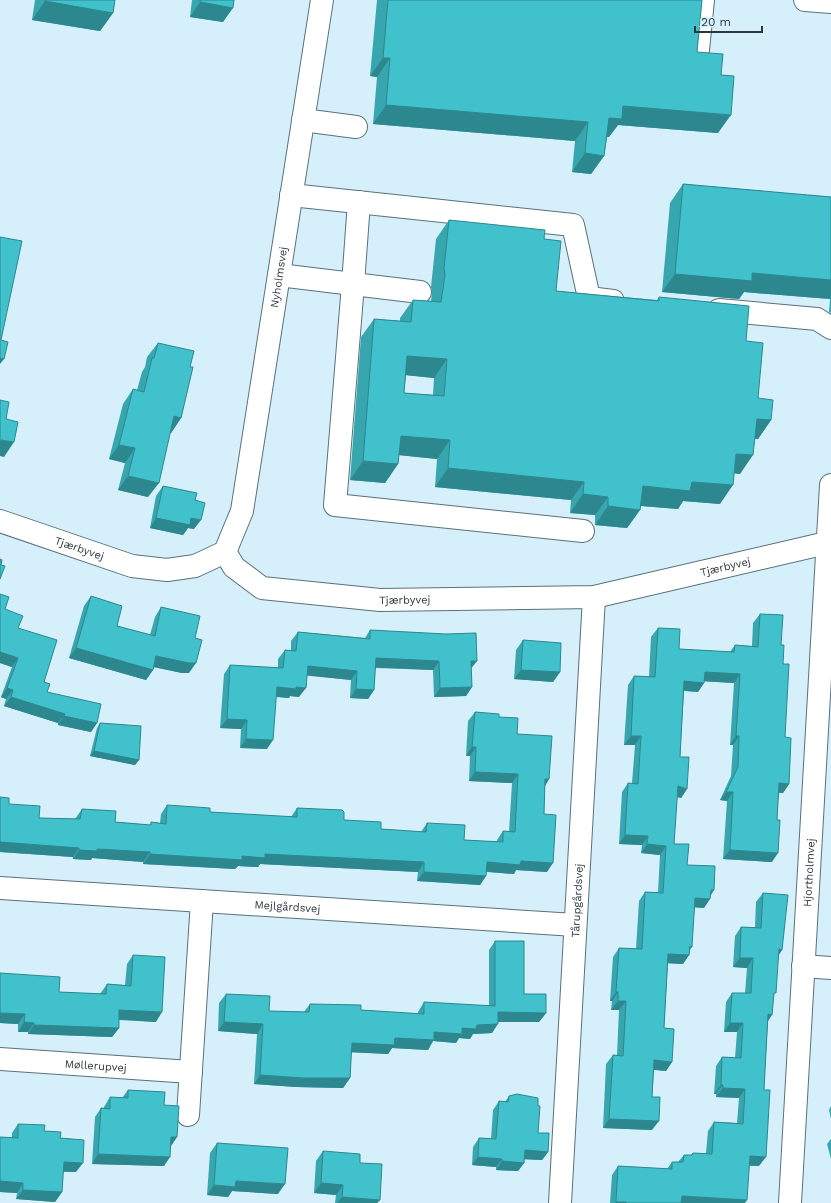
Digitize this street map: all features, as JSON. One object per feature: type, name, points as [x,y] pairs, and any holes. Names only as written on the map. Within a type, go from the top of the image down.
[{"type":"street","name":"Nyholmsvej","points":[[225,552],[242,511],[322,0]]},
{"type":"street","points":[[698,50],[703,0]]},
{"type":"street","points":[[805,0],[831,2]]},
{"type":"street","points":[[303,120],[356,126]]},
{"type":"street","points":[[291,195],[573,225],[589,298],[636,303]]},
{"type":"street","points":[[359,202],[334,505],[583,531]]},
{"type":"street","points":[[279,275],[420,292]]},
{"type":"street","points":[[699,308],[817,319],[831,328]]},
{"type":"street","name":"Hjortholmvej","points":[[790,1203],[803,966],[823,753],[831,485]]},
{"type":"street","name":"Tjærbyvej","points":[[0,522],[132,566],[167,570],[195,566],[225,552],[234,567],[262,588],[380,600],[594,597],[829,542]]},
{"type":"street","name":"Tårupgårdsvej","points":[[560,1203],[594,597]]},
{"type":"street","name":"Mejlgårdsvej","points":[[0,888],[575,925]]},
{"type":"street","points":[[188,1115],[202,901]]},
{"type":"street","points":[[803,966],[831,968]]},
{"type":"street","name":"Møllerupvej","points":[[0,1059],[191,1072]]},
{"type":"building","points":[[45,0],[115,0],[113,13]]},
{"type":"building","points":[[200,0],[234,0],[233,8],[200,2]]},
{"type":"building","points":[[388,0],[702,0],[697,52],[723,54],[721,75],[734,76],[731,115],[623,106],[622,119],[609,118],[604,156],[585,153],[588,122],[386,105],[390,58],[383,58]]},
{"type":"building","points":[[683,184],[831,197],[831,280],[752,273],[752,281],[675,274]]},
{"type":"building","points":[[449,220],[545,230],[544,239],[561,241],[556,291],[659,301],[659,297],[749,306],[746,341],[763,343],[758,398],[773,400],[771,420],[757,419],[753,455],[736,454],[733,485],[692,482],[690,491],[643,486],[640,510],[608,506],[608,497],[583,494],[584,482],[448,468],[450,440],[401,436],[398,464],[363,461],[374,319],[411,322],[413,300],[441,302],[445,275],[444,268]],"holes":[[[407,356],[447,359],[444,396],[404,393]]]},
{"type":"building","points":[[0,237],[22,241],[1,340],[8,342],[4,359],[0,358]]},
{"type":"building","points":[[158,343],[194,351],[190,367],[193,367],[181,418],[174,416],[159,483],[128,476],[135,448],[119,445],[133,389],[144,392],[152,358],[154,358]]},
{"type":"building","points":[[0,400],[9,402],[6,419],[18,422],[14,442],[1,440],[0,445]]},
{"type":"building","points":[[163,486],[197,493],[195,500],[205,503],[201,520],[191,518],[190,525],[156,518]]},
{"type":"building","points":[[0,559],[2,560],[1,565],[5,566],[0,579]]},
{"type":"building","points":[[0,594],[9,597],[5,609],[23,616],[18,628],[57,640],[44,682],[50,684],[47,692],[101,704],[97,723],[64,716],[65,714],[11,697],[13,690],[7,688],[18,658],[0,652]]},
{"type":"building","points":[[91,596],[122,606],[117,626],[155,636],[161,607],[200,616],[195,638],[202,640],[196,663],[189,663],[156,656],[153,670],[76,648]]},
{"type":"building","points":[[760,614],[783,615],[781,645],[784,645],[783,664],[789,664],[785,737],[791,738],[789,784],[779,783],[777,820],[780,820],[778,853],[730,850],[733,792],[726,792],[738,767],[739,736],[736,736],[740,674],[705,672],[704,683],[684,681],[680,757],[689,757],[687,789],[678,786],[674,844],[689,844],[687,865],[715,866],[714,890],[711,890],[710,899],[695,898],[692,947],[690,946],[689,955],[668,954],[664,1028],[674,1029],[672,1062],[654,1060],[652,1097],[660,1097],[659,1121],[609,1119],[613,1055],[623,1056],[626,1001],[618,1001],[618,992],[616,992],[619,948],[642,949],[645,892],[663,893],[666,846],[647,844],[648,836],[625,835],[628,783],[638,784],[641,736],[631,736],[634,676],[655,677],[658,628],[680,629],[679,649],[734,652],[735,645],[758,647]]},
{"type":"building","points":[[370,630],[446,634],[476,633],[477,661],[471,661],[472,687],[440,688],[439,661],[376,658],[374,690],[356,689],[357,671],[308,666],[306,688],[296,687],[296,689],[277,687],[273,740],[246,739],[247,720],[227,719],[230,665],[283,668],[285,650],[296,651],[298,632],[370,639]]},
{"type":"building","points":[[523,640],[561,643],[560,672],[521,670]]},
{"type":"building","points":[[475,712],[499,714],[499,717],[518,718],[517,734],[552,736],[549,779],[545,779],[544,814],[556,815],[553,863],[521,861],[520,865],[487,862],[486,876],[424,872],[424,862],[265,854],[265,858],[242,856],[242,860],[150,854],[150,852],[97,849],[97,851],[79,850],[79,848],[0,842],[0,797],[9,798],[9,804],[40,806],[39,818],[80,819],[82,809],[116,811],[115,822],[151,825],[151,822],[166,824],[167,805],[210,808],[210,812],[297,817],[297,808],[342,810],[344,812],[344,820],[381,822],[381,829],[426,832],[427,823],[465,825],[464,840],[503,842],[503,831],[515,832],[518,774],[475,772],[476,747],[472,747]]},
{"type":"building","points":[[100,723],[141,726],[139,760],[94,751]]},
{"type":"building","points":[[763,893],[788,895],[782,950],[779,949],[776,993],[774,993],[772,1015],[768,1014],[764,1090],[770,1090],[766,1157],[750,1156],[747,1200],[682,1196],[681,1203],[616,1202],[618,1166],[672,1169],[672,1162],[683,1162],[684,1155],[692,1155],[693,1153],[712,1154],[714,1122],[743,1124],[745,1089],[723,1088],[723,1085],[721,1085],[722,1057],[741,1058],[743,1023],[730,1023],[732,993],[751,993],[753,958],[740,958],[741,927],[761,928]]},
{"type":"building","points":[[495,941],[524,941],[524,994],[546,994],[546,1013],[498,1012],[498,1024],[477,1025],[476,1029],[462,1028],[462,1034],[434,1032],[434,1040],[395,1038],[394,1045],[352,1043],[350,1078],[303,1078],[260,1075],[263,1024],[224,1022],[226,994],[270,996],[269,1011],[309,1012],[310,1004],[361,1005],[361,1010],[424,1014],[424,1002],[495,1006]]},
{"type":"building","points":[[133,955],[165,957],[162,1012],[119,1010],[119,1028],[34,1025],[34,1023],[24,1022],[25,1014],[0,1013],[0,973],[60,977],[59,992],[106,994],[107,984],[131,986]]},
{"type":"building","points":[[128,1090],[165,1092],[164,1105],[179,1106],[177,1137],[171,1137],[170,1157],[98,1154],[101,1108],[110,1109],[110,1097],[128,1098]]},
{"type":"building","points":[[517,1094],[538,1098],[538,1106],[540,1106],[538,1133],[549,1133],[548,1152],[525,1150],[524,1163],[478,1157],[479,1138],[496,1139],[499,1101],[508,1102],[509,1096]]},
{"type":"building","points":[[18,1124],[45,1125],[44,1131],[61,1132],[60,1138],[84,1140],[83,1163],[64,1162],[62,1192],[23,1190],[23,1183],[0,1181],[0,1137],[18,1138]]},
{"type":"building","points":[[217,1143],[288,1148],[285,1184],[236,1181],[235,1187],[214,1185]]},
{"type":"building","points":[[323,1151],[360,1154],[360,1163],[382,1164],[380,1200],[342,1197],[343,1185],[321,1183]]}]
